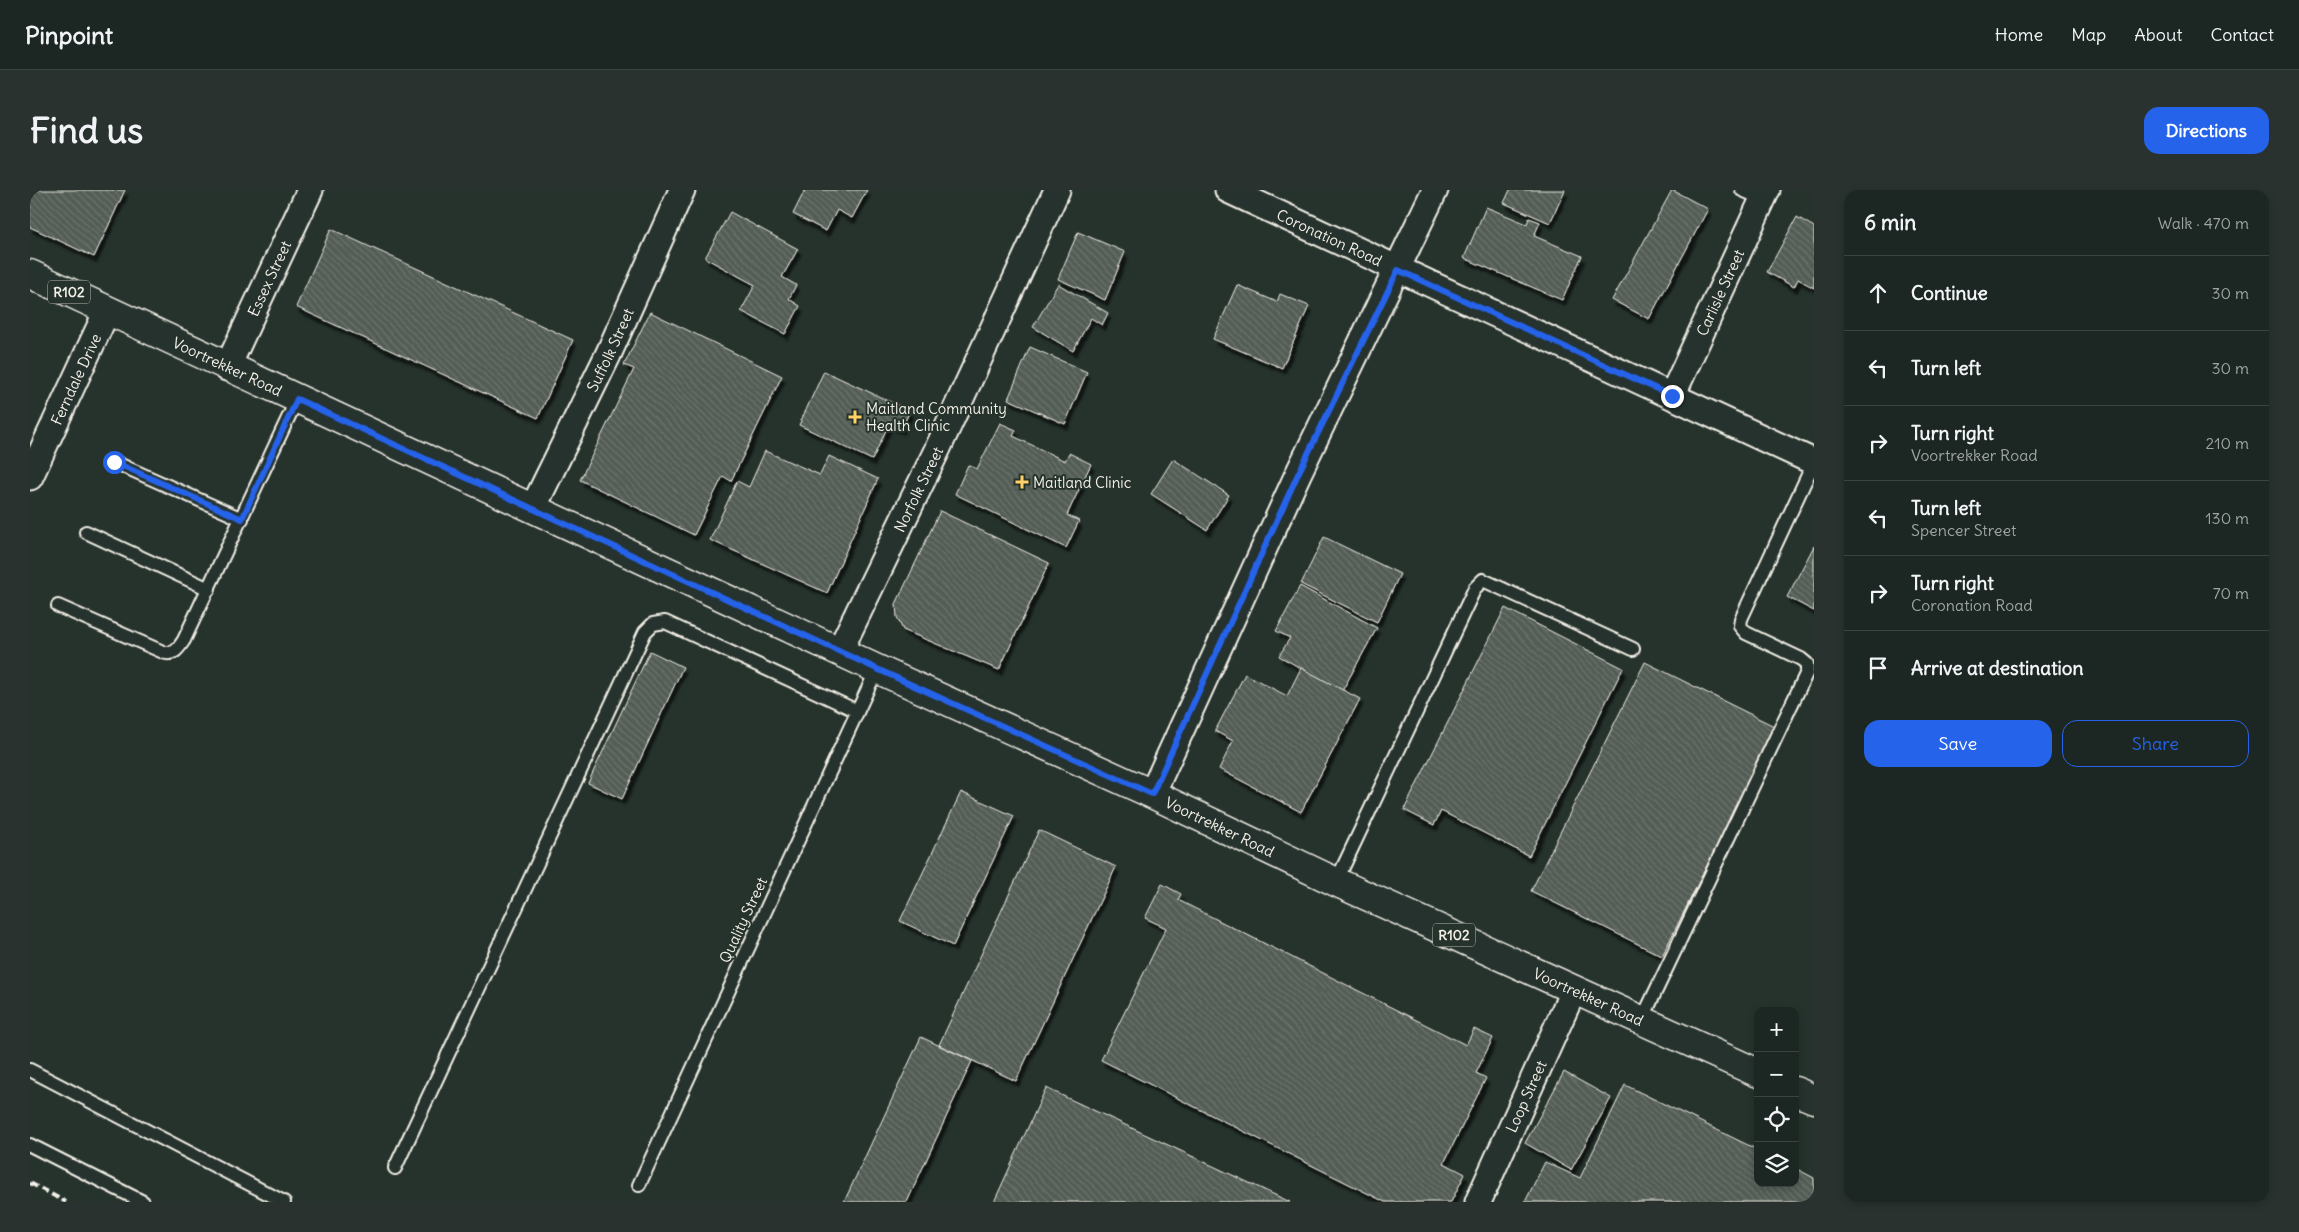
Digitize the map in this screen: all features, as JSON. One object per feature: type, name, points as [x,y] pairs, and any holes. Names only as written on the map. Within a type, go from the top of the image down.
[{"type":"main road","name":"Voortrekker Road","points":[[30,274],[839,652],[1152,794],[1336,882],[1754,1071]]},
{"type":"main road","points":[[1799,1093],[1814,1099]]},
{"type":"street","name":"Essex Street","points":[[228,368],[310,190]]},
{"type":"street","name":"Suffolk Street","points":[[534,508],[608,354],[682,190]]},
{"type":"street","name":"Norfolk Street","points":[[839,652],[942,440],[1057,190]]},
{"type":"street","name":"Coronation Road","points":[[1228,190],[1814,462]]},
{"type":"street","points":[[1152,794],[1298,474],[1435,190]]},
{"type":"street","name":"Carlisle Street","points":[[1672,396],[1757,193]]},
{"type":"street","name":"Ferndale Drive","points":[[30,477],[107,310]]},
{"type":"street","name":"Loop Street","points":[[1478,1202],[1574,989]]},
{"type":"lane","points":[[58,606],[169,654],[175,652],[184,640],[209,589],[297,399]]},
{"type":"lane","points":[[114,462],[242,519]]},
{"type":"lane","points":[[1642,1020],[1807,672],[1807,664],[1801,659],[1746,633],[1740,626],[1814,462]]},
{"type":"lane","points":[[86,532],[209,589]]},
{"type":"lane","points":[[1336,882],[1476,588],[1483,580],[1633,649]]},
{"type":"lane","points":[[395,1168],[645,632],[653,624],[665,622],[857,711]]},
{"type":"lane","name":"Quality Street","points":[[639,1185],[877,669]]},
{"type":"lane","points":[[30,1070],[284,1202]]},
{"type":"lane","points":[[30,1145],[143,1202]]},
{"type":"building","points":[[30,190],[125,190],[94,257],[30,227]]},
{"type":"building","points":[[805,190],[867,190],[852,218],[837,210],[826,231],[793,214]]},
{"type":"building","points":[[1510,190],[1565,190],[1550,223],[1504,203]]},
{"type":"building","points":[[1672,190],[1708,209],[1649,319],[1612,300]]},
{"type":"building","points":[[1486,207],[1527,224],[1529,218],[1540,222],[1534,236],[1582,256],[1562,300],[1464,258]]},
{"type":"building","points":[[730,212],[798,249],[782,277],[796,285],[789,299],[800,306],[785,334],[741,311],[755,285],[705,258]]},
{"type":"building","points":[[1797,217],[1814,227],[1814,288],[1798,279],[1794,287],[1767,272]]},
{"type":"building","points":[[331,229],[573,340],[538,418],[296,307]]},
{"type":"building","points":[[1078,232],[1125,252],[1105,300],[1058,279]]},
{"type":"building","points":[[1058,284],[1108,313],[1102,325],[1091,318],[1073,351],[1033,327]]},
{"type":"building","points":[[1237,285],[1277,302],[1280,294],[1309,306],[1282,368],[1213,339]]},
{"type":"building","points":[[650,312],[782,376],[731,481],[723,476],[694,535],[580,480],[634,369],[624,365]]},
{"type":"building","points":[[1030,347],[1087,372],[1065,424],[1008,399]]},
{"type":"building","name":"Maitland Community Health Clinic","points":[[824,371],[910,411],[901,429],[889,424],[872,460],[799,425]]},
{"type":"building","name":"Maitland Clinic","points":[[1000,423],[1016,430],[1013,436],[1065,461],[1069,453],[1091,464],[1067,515],[1079,521],[1066,548],[955,494],[968,465],[977,469]]},
{"type":"building","points":[[765,451],[820,475],[829,456],[878,479],[827,593],[710,540],[737,481],[749,487]]},
{"type":"building","points":[[1173,459],[1229,495],[1207,530],[1151,494]]},
{"type":"building","points":[[940,511],[1049,563],[999,670],[903,630],[897,617],[896,604]]},
{"type":"building","points":[[1324,537],[1400,574],[1377,622],[1301,584]]},
{"type":"building","points":[[1814,546],[1814,611],[1787,597]]},
{"type":"building","points":[[1300,586],[1377,628],[1342,691],[1279,656],[1290,638],[1276,631]]},
{"type":"building","points":[[1505,608],[1623,668],[1529,856],[1441,811],[1434,825],[1404,810]]},
{"type":"building","points":[[650,651],[683,667],[622,799],[588,783]]},
{"type":"building","points":[[1645,662],[1776,727],[1662,956],[1531,891]]},
{"type":"building","points":[[1301,668],[1360,699],[1301,812],[1219,769],[1233,741],[1215,731],[1245,674],[1287,696]]},
{"type":"building","points":[[961,792],[1014,816],[953,946],[900,921]]},
{"type":"building","points":[[1039,830],[1116,867],[1016,1081],[939,1045]]},
{"type":"building","points":[[1162,884],[1181,894],[1178,900],[1466,1045],[1474,1029],[1493,1038],[1476,1073],[1486,1078],[1444,1163],[1465,1174],[1451,1202],[1385,1202],[1101,1060],[1166,928],[1145,918]]},
{"type":"building","points":[[921,1037],[972,1061],[907,1202],[844,1202]]},
{"type":"building","points":[[1564,1072],[1611,1098],[1571,1170],[1525,1143]]},
{"type":"building","points":[[1625,1085],[1754,1148],[1754,1187],[1799,1187],[1799,1170],[1814,1178],[1814,1202],[1525,1202],[1545,1162],[1580,1178]]},
{"type":"building","points":[[1046,1088],[1290,1202],[994,1202]]},
{"type":"railway","points":[[30,1183],[66,1202]]},
{"type":"place","name":"Maitland Community Health Clinic","points":[[855,417]]},
{"type":"place","name":"Maitland Clinic","points":[[1022,482]]},
{"type":"route","points":[[114,462],[242,519],[297,399],[877,669],[1152,794],[1298,474],[1398,270],[1672,396]]}]
